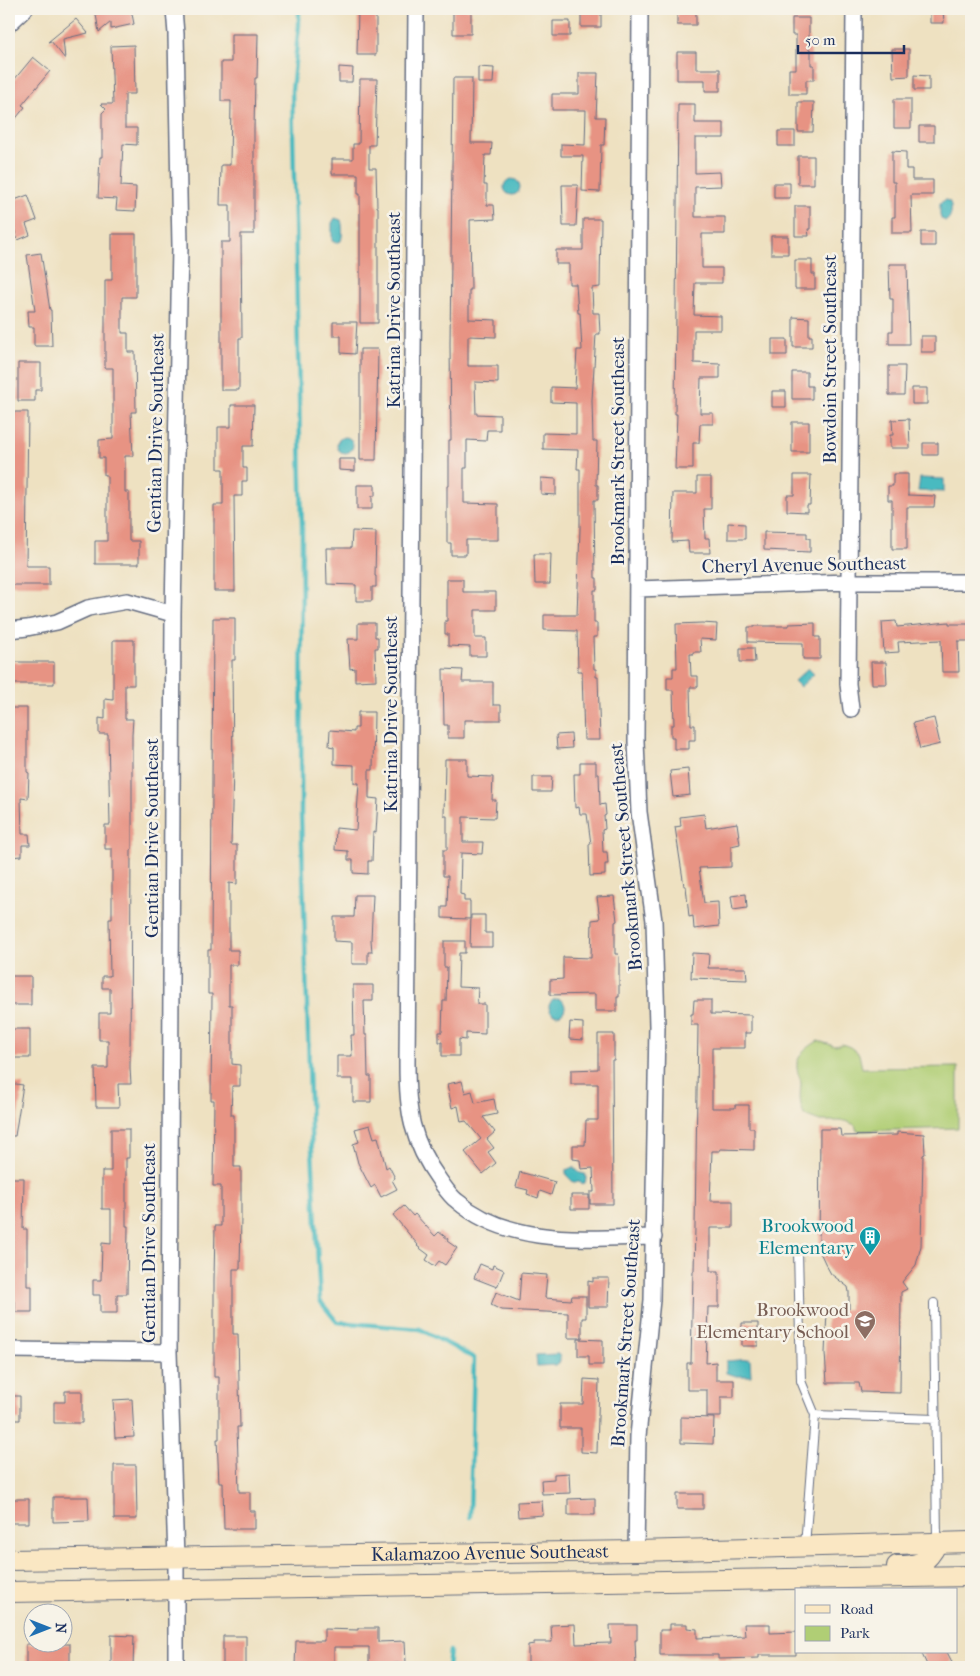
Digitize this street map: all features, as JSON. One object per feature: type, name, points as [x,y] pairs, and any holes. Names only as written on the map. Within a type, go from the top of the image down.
[{"type":"main road","name":"Kalamazoo Avenue Southeast","points":[[9,1560],[636,1551],[971,1542]]},
{"type":"main road","points":[[737,1580],[758,1570],[912,1566],[920,1564],[930,1557],[937,1543]]},
{"type":"main road","points":[[439,1585],[442,1570],[450,1562],[568,1560],[590,1551]]},
{"type":"main road","name":"Kalamazoo Avenue Southeast","points":[[9,1592],[971,1576]]},
{"type":"street","points":[[9,24],[25,9]]},
{"type":"street","name":"Gentian Drive Southeast","points":[[174,9],[180,247],[173,614],[169,1352],[176,1558],[176,1667]]},
{"type":"street","name":"Katrina Drive Southeast","points":[[416,9],[407,1055],[407,1097],[412,1129],[428,1164],[450,1194],[485,1220],[516,1231],[550,1237],[654,1237]]},
{"type":"street","name":"Brookmark Street Southeast","points":[[636,1551],[638,1436],[652,1300],[656,977],[654,920],[639,812],[636,741],[640,9]]},
{"type":"street","name":"Bowdoin Street Southeast","points":[[851,709],[848,684],[854,9]]},
{"type":"street","name":"Cheryl Avenue Southeast","points":[[637,589],[849,582],[971,582]]},
{"type":"street","points":[[9,630],[57,622],[88,608],[127,602],[173,614]]},
{"type":"street","points":[[9,1350],[169,1352]]},
{"type":"lane","points":[[798,1251],[801,1381],[815,1415],[805,1546]]},
{"type":"lane","points":[[934,1304],[937,1543]]},
{"type":"lane","points":[[815,1415],[936,1419]]},
{"type":"green space","points":[[818,1041],[835,1046],[842,1044],[850,1047],[859,1054],[862,1068],[958,1067],[958,1128],[857,1131],[855,1125],[846,1121],[820,1121],[804,1115],[797,1063],[803,1052]]},
{"type":"water","points":[[512,179],[518,181],[520,187],[518,193],[512,195],[506,193],[504,187],[506,181]]},
{"type":"water","points":[[945,200],[949,201],[951,209],[951,215],[946,221],[941,219],[940,215],[940,203]]},
{"type":"water","points":[[335,218],[341,220],[342,228],[341,241],[336,243],[332,241],[332,223]]},
{"type":"water","points":[[342,437],[348,437],[353,442],[351,451],[342,453],[337,448],[337,442]]},
{"type":"water","points":[[920,478],[944,479],[944,492],[918,491]]},
{"type":"water","points":[[808,668],[814,674],[800,687],[794,681]]},
{"type":"water","points":[[557,999],[563,1001],[565,1007],[563,1013],[557,1015],[551,1013],[549,1007],[551,1001]]},
{"type":"water","points":[[573,1167],[580,1173],[585,1174],[585,1183],[573,1182],[566,1175],[566,1170]]},
{"type":"water","points":[[558,1354],[560,1362],[556,1365],[537,1366],[536,1355]]},
{"type":"water","points":[[750,1359],[751,1376],[737,1376],[726,1373],[726,1361]]},
{"type":"building","points":[[95,9],[131,9],[134,24],[111,29],[111,22],[99,32]]},
{"type":"building","points":[[358,9],[376,9],[376,55],[357,55]]},
{"type":"building","points":[[453,9],[471,9],[471,34],[453,34]]},
{"type":"building","points":[[581,9],[601,9],[601,27],[581,27]]},
{"type":"building","points":[[677,9],[696,9],[696,25],[677,25]]},
{"type":"building","points":[[930,9],[943,9],[944,23],[930,23]]},
{"type":"building","points":[[792,18],[809,18],[809,50],[811,50],[811,65],[814,65],[814,80],[806,80],[806,94],[789,94],[789,69],[796,69],[796,35],[792,35]]},
{"type":"building","points":[[76,19],[88,33],[63,39],[65,59],[51,41],[48,42]]},
{"type":"building","points":[[553,21],[570,21],[570,36],[553,36]]},
{"type":"building","points":[[231,34],[258,34],[257,78],[255,78],[254,234],[241,234],[242,338],[239,338],[239,390],[221,390],[221,242],[230,242],[230,205],[220,205],[221,165],[230,165],[231,101],[221,101],[221,62],[231,62]]},
{"type":"building","points":[[134,45],[135,94],[125,94],[125,128],[137,128],[137,145],[123,144],[121,186],[136,187],[135,211],[116,210],[117,199],[98,198],[100,157],[102,157],[102,113],[106,109],[101,104],[113,104],[111,46]]},
{"type":"building","points":[[892,49],[909,49],[909,76],[893,77]]},
{"type":"building","points":[[677,52],[696,52],[696,69],[720,69],[720,91],[705,91],[705,80],[677,80]]},
{"type":"building","points":[[33,57],[50,71],[22,105],[25,107],[9,127],[9,86]]},
{"type":"building","points":[[339,67],[353,68],[352,82],[339,82]]},
{"type":"building","points":[[478,67],[494,68],[493,83],[478,83]]},
{"type":"building","points":[[579,73],[598,73],[596,117],[605,117],[604,145],[601,145],[600,192],[582,191],[583,156],[561,156],[561,144],[585,145],[586,110],[552,110],[552,94],[579,94]]},
{"type":"building","points":[[914,75],[929,76],[929,90],[914,90]]},
{"type":"building","points":[[453,78],[472,78],[471,143],[492,143],[491,155],[485,155],[484,185],[487,185],[487,205],[494,205],[495,219],[470,220],[471,290],[469,290],[469,319],[496,320],[496,337],[468,336],[468,366],[498,366],[498,383],[475,382],[476,414],[500,415],[500,430],[487,430],[486,441],[467,440],[467,468],[464,468],[464,503],[498,504],[498,540],[466,540],[466,555],[451,555],[451,543],[447,543],[447,486],[449,486],[449,440],[451,440],[450,344]]},
{"type":"building","points":[[360,79],[377,79],[375,145],[369,145],[369,168],[376,168],[378,323],[360,323],[360,194],[358,194],[358,174],[332,174],[332,159],[353,159],[353,144],[359,144]]},
{"type":"building","points":[[894,99],[911,99],[911,128],[894,128]]},
{"type":"building","points":[[798,102],[814,102],[813,132],[798,132]]},
{"type":"building","points":[[678,104],[695,104],[695,123],[724,123],[724,138],[695,138],[695,173],[720,172],[721,186],[695,187],[695,217],[725,217],[725,234],[702,234],[702,268],[722,268],[722,283],[695,283],[694,315],[721,316],[721,330],[694,330],[694,363],[720,364],[720,378],[701,378],[700,413],[713,413],[713,424],[700,424],[699,443],[693,443],[693,469],[675,469],[677,414],[675,414]]},
{"type":"building","points":[[919,126],[934,126],[934,142],[919,142]]},
{"type":"building","points":[[778,131],[795,131],[795,146],[778,146]]},
{"type":"building","points":[[892,151],[906,152],[906,169],[912,169],[912,180],[933,180],[933,195],[911,195],[912,233],[892,233],[892,217],[895,217],[895,182],[892,182]]},
{"type":"building","points":[[798,156],[814,156],[814,184],[798,184]]},
{"type":"building","points":[[774,183],[790,183],[790,198],[774,198]]},
{"type":"building","points":[[562,185],[578,185],[576,226],[563,226]]},
{"type":"building","points":[[28,195],[37,220],[26,224],[30,235],[18,240],[9,215],[9,202]]},
{"type":"building","points":[[795,206],[810,206],[809,236],[795,236]]},
{"type":"building","points":[[583,219],[601,219],[600,287],[592,288],[593,313],[599,313],[600,334],[596,334],[592,400],[593,441],[597,441],[596,485],[598,485],[598,500],[594,500],[595,578],[597,578],[597,590],[594,590],[594,623],[597,623],[597,637],[593,637],[594,669],[596,669],[596,677],[598,677],[600,740],[584,740],[582,671],[578,671],[577,631],[544,630],[544,615],[577,615],[580,529],[580,469],[577,469],[578,450],[543,449],[543,433],[576,434],[576,403],[551,402],[551,387],[575,388],[577,350],[582,350],[580,313],[578,313],[576,284],[569,284],[569,264],[556,264],[556,250],[583,250]]},
{"type":"building","points":[[921,232],[935,232],[935,246],[921,246]]},
{"type":"building","points":[[112,234],[136,234],[136,297],[122,297],[122,333],[128,333],[128,352],[135,352],[136,412],[131,412],[133,456],[125,456],[125,492],[129,492],[129,541],[139,541],[139,564],[95,564],[95,541],[107,541],[107,475],[104,475],[104,458],[99,458],[99,440],[113,439],[113,368],[105,368],[105,280],[112,280]]},
{"type":"building","points":[[771,236],[788,236],[788,254],[771,254]]},
{"type":"building","points":[[41,253],[51,310],[52,346],[34,346],[34,327],[29,327],[28,311],[35,311],[27,255]]},
{"type":"building","points":[[795,260],[812,260],[812,274],[815,274],[815,289],[795,289]]},
{"type":"building","points":[[889,264],[907,264],[909,344],[889,344],[889,331],[893,331],[893,299],[890,299]]},
{"type":"building","points":[[793,317],[809,318],[809,336],[812,336],[812,347],[793,347]]},
{"type":"building","points":[[333,322],[357,322],[355,354],[341,353],[341,336],[333,336]]},
{"type":"building","points":[[921,336],[935,336],[935,352],[921,352]]},
{"type":"building","points":[[772,339],[787,339],[787,355],[772,355]]},
{"type":"building","points":[[360,349],[378,349],[376,460],[360,460]]},
{"type":"building","points":[[18,363],[41,363],[41,390],[35,390],[35,401],[18,401]]},
{"type":"building","points":[[889,366],[905,366],[904,395],[889,395]]},
{"type":"building","points":[[792,372],[807,372],[807,386],[812,386],[812,399],[792,399]]},
{"type":"building","points":[[912,388],[927,388],[927,404],[912,404]]},
{"type":"building","points":[[772,391],[786,391],[786,407],[772,407]]},
{"type":"building","points":[[231,405],[254,405],[253,446],[243,446],[243,468],[247,468],[247,481],[242,481],[242,496],[234,496],[235,591],[214,591],[214,505],[223,505],[223,469],[218,469],[218,427],[231,427]]},
{"type":"building","points":[[11,412],[28,412],[26,566],[49,566],[49,585],[9,585]]},
{"type":"building","points":[[909,419],[910,448],[890,448],[890,435],[893,435],[892,420]]},
{"type":"building","points":[[792,422],[809,422],[809,452],[792,452]]},
{"type":"building","points":[[923,443],[938,443],[938,455],[923,455]]},
{"type":"building","points":[[339,459],[355,459],[355,471],[339,470]]},
{"type":"building","points":[[893,474],[908,474],[908,495],[935,496],[934,507],[907,507],[907,549],[892,549],[892,500],[888,500],[888,486],[893,486]]},
{"type":"building","points":[[794,475],[811,475],[810,505],[807,505],[807,512],[787,511],[787,495],[794,495]]},
{"type":"building","points":[[697,477],[711,477],[711,509],[704,509],[705,538],[709,538],[710,553],[689,553],[688,541],[672,542],[673,493],[697,493]]},
{"type":"building","points":[[541,478],[556,479],[556,495],[541,494]]},
{"type":"building","points":[[357,485],[375,485],[375,496],[372,496],[372,509],[357,509]]},
{"type":"building","points":[[728,523],[745,524],[745,539],[728,539]]},
{"type":"building","points":[[352,531],[376,532],[376,587],[372,587],[372,601],[356,601],[356,585],[327,584],[326,548],[351,548]]},
{"type":"building","points":[[764,532],[807,533],[807,538],[810,538],[810,552],[764,550]]},
{"type":"building","points":[[534,554],[551,554],[550,584],[535,584]]},
{"type":"building","points":[[447,579],[463,579],[463,592],[496,592],[496,610],[475,610],[475,638],[486,638],[486,656],[470,656],[470,647],[448,646],[448,634],[445,634],[445,621],[447,621]]},
{"type":"building","points":[[213,618],[235,618],[235,660],[232,660],[233,768],[231,845],[237,845],[237,884],[229,883],[229,950],[238,950],[238,965],[229,965],[229,1005],[232,1005],[232,1064],[240,1065],[240,1086],[232,1086],[231,1115],[234,1115],[234,1167],[241,1167],[241,1216],[240,1269],[233,1269],[233,1334],[238,1334],[240,1427],[237,1427],[239,1492],[250,1492],[250,1511],[255,1511],[255,1529],[224,1529],[223,1483],[219,1483],[217,1439],[219,1439],[219,1377],[214,1377],[215,1226],[221,1226],[221,1186],[213,1186],[214,1100],[211,1100],[212,994],[208,994],[208,950],[211,950]]},
{"type":"building","points":[[896,621],[897,627],[949,622],[949,624],[971,624],[971,641],[958,641],[959,672],[942,672],[941,640],[898,642],[899,652],[884,653],[882,622]]},
{"type":"building","points":[[358,623],[375,623],[375,637],[378,637],[378,648],[375,648],[376,680],[355,681],[355,668],[350,669],[348,639],[358,639]]},
{"type":"building","points":[[815,623],[815,637],[820,637],[820,659],[803,659],[803,643],[748,642],[748,627]]},
{"type":"building","points":[[676,624],[717,624],[716,640],[700,639],[701,652],[690,654],[691,676],[698,676],[698,687],[690,687],[691,725],[695,725],[695,740],[689,740],[689,749],[674,749],[674,737],[671,737],[671,725],[674,725],[673,690],[667,690],[667,677],[673,677],[673,668],[677,668]]},
{"type":"building","points":[[113,640],[134,640],[134,685],[125,685],[125,719],[133,719],[131,1084],[118,1084],[119,1107],[96,1107],[95,1068],[108,1068],[108,1040],[99,1040],[99,1013],[110,1013],[110,988],[102,988],[102,976],[110,976],[109,919],[112,919],[112,849],[105,849],[105,825],[110,825],[108,734],[99,734],[99,718],[105,719],[105,699],[113,700]]},
{"type":"building","points":[[740,648],[754,648],[755,662],[740,662]]},
{"type":"building","points":[[9,662],[54,662],[54,684],[9,684]]},
{"type":"building","points":[[871,662],[886,662],[887,684],[872,684]]},
{"type":"building","points":[[443,669],[463,670],[462,682],[493,682],[493,705],[501,705],[501,720],[464,720],[464,738],[448,738],[448,725],[444,725]]},
{"type":"building","points":[[9,708],[27,708],[28,799],[21,798],[22,834],[29,834],[30,845],[22,845],[22,856],[9,857]]},
{"type":"building","points":[[358,712],[374,712],[373,770],[369,770],[369,798],[378,799],[376,833],[373,832],[372,861],[368,861],[368,874],[353,873],[353,860],[348,860],[348,851],[335,850],[336,828],[356,830],[359,783],[354,783],[354,765],[334,764],[334,747],[329,746],[330,730],[354,732],[354,728],[358,728]]},
{"type":"building","points":[[934,718],[940,744],[920,749],[913,723]]},
{"type":"building","points":[[571,734],[572,748],[557,749],[556,735]]},
{"type":"building","points":[[445,759],[467,759],[467,776],[493,777],[492,800],[496,800],[495,818],[463,817],[463,842],[483,842],[482,854],[461,853],[460,894],[464,895],[464,901],[470,901],[470,919],[442,918],[442,907],[447,907],[448,876],[443,876],[443,850],[447,850],[447,816],[444,816]]},
{"type":"building","points":[[580,762],[596,762],[596,774],[599,774],[600,805],[605,804],[606,815],[604,816],[605,829],[602,830],[603,852],[607,852],[608,864],[605,864],[605,875],[590,876],[589,844],[591,844],[587,814],[580,814],[579,807],[575,808],[574,774],[580,774]]},
{"type":"building","points":[[688,769],[690,795],[673,797],[670,771]]},
{"type":"building","points":[[533,777],[552,777],[551,792],[533,792]]},
{"type":"building","points":[[704,814],[706,828],[737,823],[740,844],[731,846],[731,867],[699,868],[704,903],[718,902],[719,926],[694,929],[693,916],[689,917],[686,886],[684,886],[675,827],[681,826],[680,817]]},
{"type":"building","points":[[746,894],[747,908],[733,910],[731,896]]},
{"type":"building","points":[[355,895],[373,895],[372,952],[368,952],[368,964],[352,964],[352,942],[334,941],[334,917],[354,917]]},
{"type":"building","points":[[614,896],[617,921],[615,922],[615,954],[618,954],[619,957],[617,1011],[595,1011],[595,994],[550,995],[550,980],[563,979],[563,957],[591,958],[592,920],[600,919],[597,897]]},
{"type":"building","points":[[471,915],[485,915],[485,933],[492,933],[492,947],[470,947]]},
{"type":"building","points":[[444,941],[465,941],[465,953],[459,953],[458,987],[478,988],[477,1004],[485,1004],[485,1034],[466,1033],[466,1040],[459,1039],[459,1056],[442,1056],[442,1042],[439,1042],[439,1032],[442,1032],[443,1001],[446,1001],[447,967],[444,967]]},
{"type":"building","points":[[692,953],[709,954],[708,968],[746,968],[747,980],[691,978]]},
{"type":"building","points":[[11,976],[31,976],[31,1005],[9,1005]]},
{"type":"building","points":[[353,985],[373,985],[373,1001],[364,1001],[368,1076],[371,1076],[371,1102],[353,1102],[353,1079],[337,1079],[337,1056],[352,1056],[351,1035],[354,1035]]},
{"type":"building","points":[[694,1000],[711,1000],[711,1014],[751,1015],[751,1033],[745,1033],[745,1048],[712,1048],[712,1108],[735,1108],[735,1105],[749,1105],[749,1128],[754,1128],[754,1150],[720,1149],[720,1151],[712,1151],[710,1201],[733,1201],[733,1228],[710,1228],[710,1271],[719,1271],[719,1307],[708,1307],[706,1363],[716,1362],[716,1380],[734,1380],[734,1397],[721,1397],[721,1417],[707,1417],[707,1390],[687,1390],[687,1363],[691,1363],[695,1227],[698,1025],[691,1025]]},
{"type":"building","points":[[570,1022],[583,1023],[583,1040],[569,1039]]},
{"type":"building","points":[[9,1029],[30,1029],[30,1058],[9,1058]]},
{"type":"building","points":[[598,1034],[614,1034],[614,1060],[612,1060],[613,1204],[590,1204],[590,1192],[594,1192],[593,1168],[581,1169],[580,1160],[573,1159],[573,1145],[585,1145],[586,1120],[598,1120],[598,1084],[571,1084],[571,1070],[598,1069]]},
{"type":"building","points":[[462,1081],[465,1093],[472,1091],[475,1103],[494,1099],[497,1114],[483,1117],[495,1132],[487,1139],[494,1148],[488,1152],[496,1163],[483,1174],[465,1152],[481,1139],[466,1121],[461,1122],[458,1106],[452,1108],[447,1084]]},
{"type":"building","points":[[9,1083],[23,1085],[15,1136],[9,1136]]},
{"type":"building","points":[[370,1125],[374,1138],[378,1137],[386,1168],[389,1166],[395,1178],[392,1180],[397,1189],[381,1197],[375,1185],[371,1188],[358,1163],[353,1144],[359,1142],[355,1129]]},
{"type":"building","points":[[111,1129],[129,1129],[129,1158],[126,1158],[127,1294],[117,1294],[117,1313],[100,1313],[100,1295],[93,1295],[93,1280],[101,1280],[102,1243],[111,1244],[111,1209],[102,1209],[102,1171],[111,1171]]},
{"type":"building","name":"Brookwood Elementary","points":[[820,1129],[840,1129],[841,1136],[897,1135],[897,1132],[924,1134],[925,1154],[923,1155],[921,1246],[916,1265],[902,1282],[907,1289],[901,1292],[900,1393],[861,1392],[859,1383],[827,1383],[825,1353],[827,1311],[849,1309],[849,1292],[848,1287],[831,1274],[819,1250]]},
{"type":"building","points":[[520,1172],[555,1182],[551,1195],[540,1191],[538,1198],[527,1194],[528,1190],[516,1187]]},
{"type":"building","points":[[9,1178],[24,1178],[23,1229],[27,1229],[27,1286],[32,1286],[32,1312],[15,1312],[15,1302],[9,1302]]},
{"type":"building","points":[[571,1195],[589,1195],[589,1209],[571,1209]]},
{"type":"building","points":[[404,1206],[413,1216],[415,1214],[435,1236],[439,1232],[457,1248],[445,1265],[439,1261],[435,1266],[426,1260],[429,1255],[417,1246],[393,1215]]},
{"type":"building","points":[[480,1264],[492,1269],[493,1265],[504,1270],[497,1287],[474,1278]]},
{"type":"building","points":[[521,1273],[547,1275],[545,1298],[571,1300],[572,1296],[586,1296],[586,1318],[582,1318],[582,1338],[568,1338],[568,1313],[501,1310],[491,1305],[496,1292],[519,1301]]},
{"type":"building","points":[[593,1278],[609,1278],[608,1307],[588,1307],[588,1281],[593,1282]]},
{"type":"building","points":[[742,1323],[758,1323],[758,1346],[742,1346]]},
{"type":"building","points":[[578,1339],[603,1340],[603,1365],[589,1365],[589,1356],[578,1356]]},
{"type":"building","points":[[584,1379],[599,1380],[597,1453],[581,1452],[581,1428],[560,1428],[560,1404],[583,1404]]},
{"type":"building","points":[[65,1391],[82,1391],[82,1423],[54,1423],[54,1402],[65,1402]]},
{"type":"building","points":[[9,1396],[20,1396],[20,1420],[9,1420]]},
{"type":"building","points":[[132,1399],[134,1437],[115,1438],[113,1400]]},
{"type":"building","points":[[681,1417],[714,1418],[713,1444],[681,1443]]},
{"type":"building","points":[[114,1465],[136,1465],[137,1519],[114,1519]]},
{"type":"building","points":[[569,1473],[570,1493],[542,1494],[541,1480],[554,1479],[554,1474]]},
{"type":"building","points":[[677,1494],[703,1494],[703,1509],[677,1509]]},
{"type":"building","points":[[53,1497],[88,1497],[89,1521],[53,1522]]},
{"type":"building","points":[[595,1498],[595,1515],[568,1515],[568,1499]]},
{"type":"building","points":[[9,1499],[29,1499],[29,1523],[9,1523]]},
{"type":"building","points":[[542,1501],[543,1515],[518,1517],[517,1502]]},
{"type":"building","points":[[575,1624],[576,1644],[611,1643],[610,1625],[637,1625],[637,1640],[635,1640],[636,1666],[588,1667],[588,1663],[528,1665],[528,1645],[534,1644],[534,1642],[552,1642],[551,1625]]},
{"type":"building","points":[[670,1624],[687,1624],[687,1628],[697,1629],[697,1638],[745,1636],[744,1624],[770,1624],[770,1633],[795,1632],[796,1655],[759,1655],[759,1658],[718,1659],[718,1655],[660,1655],[660,1630],[670,1630]]},
{"type":"building","points":[[358,1628],[378,1628],[378,1642],[405,1641],[406,1663],[369,1664],[369,1647],[334,1647],[334,1666],[295,1666],[296,1641],[324,1641],[324,1629],[358,1630]]},
{"type":"building","points":[[111,1635],[134,1636],[133,1667],[111,1667]]},
{"type":"building","points":[[223,1636],[246,1636],[246,1666],[223,1665]]},
{"type":"building","points":[[26,1654],[70,1654],[70,1663],[26,1664]]},
{"type":"building","points":[[922,1654],[948,1654],[952,1662],[941,1667],[928,1667]]},
{"type":"waterway","points":[[299,9],[292,90],[302,526],[301,813],[311,1130],[320,1301],[337,1322],[420,1329],[474,1358],[470,1517]]},
{"type":"waterway","points":[[448,1667],[450,1651]]},
{"type":"place","name":"Brookwood Elementary","points":[[870,1256]]},
{"type":"place","name":"Brookwood Elementary School","points":[[865,1340]]}]
